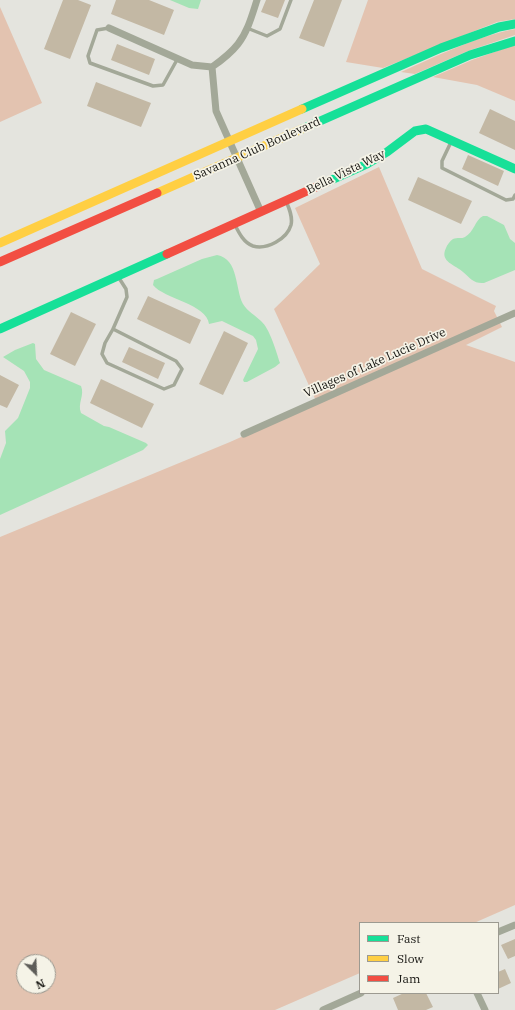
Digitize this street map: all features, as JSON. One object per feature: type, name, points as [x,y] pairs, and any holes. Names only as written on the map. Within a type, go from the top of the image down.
[{"type":"street","points":[[109,28],[192,65],[212,67],[230,53],[239,43],[247,28],[257,0]]},
{"type":"street","name":"Savanna Club Boulevard","points":[[0,243],[441,48],[499,27],[515,24]]},
{"type":"street","name":"Savanna Club Boulevard","points":[[0,262],[470,55],[515,41]]},
{"type":"street","points":[[212,67],[216,111],[261,212]]},
{"type":"street","name":"Bella Vista Way","points":[[0,329],[367,164],[387,152],[415,131],[426,129],[515,169]]},
{"type":"street","name":"Villages of Lake Lucie Drive","points":[[244,434],[515,313]]},
{"type":"street","points":[[499,932],[515,925]]},
{"type":"street","points":[[323,1010],[359,993]]},
{"type":"street","points":[[477,994],[485,1010]]},
{"type":"lane","points":[[247,28],[267,36],[280,29],[291,0]]},
{"type":"lane","points":[[109,28],[97,30],[88,56],[90,63],[153,86],[163,85],[178,58]]},
{"type":"lane","points":[[452,141],[442,161],[442,168],[506,200],[513,199],[515,195]]},
{"type":"lane","points":[[235,224],[244,240],[253,246],[264,246],[275,242],[286,235],[291,224],[290,212],[286,201]]},
{"type":"lane","points":[[113,329],[176,361],[182,369],[174,385],[164,389],[107,363],[102,354],[105,343],[127,297],[126,289],[118,277]]},
{"type":"shaded area","points":[[170,0],[201,0],[198,9],[189,8]]},
{"type":"shaded area","points":[[368,0],[515,0],[515,19],[497,22],[383,68],[346,62]]},
{"type":"shaded area","points":[[0,7],[42,103],[0,122]]},
{"type":"shaded area","points":[[515,29],[515,35],[468,51],[415,74],[401,72],[472,41]]},
{"type":"shaded area","points":[[511,46],[515,46],[515,101],[477,85],[433,77],[472,60]]},
{"type":"shaded area","points":[[379,167],[422,269],[496,306],[494,311],[502,327],[466,345],[515,362],[515,905],[476,922],[359,922],[359,973],[275,1010],[0,1010],[0,537],[230,442],[317,403],[274,309],[320,264],[295,208]]},
{"type":"shaded area","points":[[483,216],[487,216],[504,225],[510,239],[515,243],[515,270],[484,283],[477,283],[449,263],[446,260],[444,253],[447,246],[453,239],[464,238],[468,235],[478,220]]},
{"type":"shaded area","points":[[217,255],[229,262],[233,268],[240,298],[245,307],[261,321],[267,329],[280,363],[247,382],[244,382],[243,380],[258,349],[256,340],[253,336],[222,321],[209,324],[201,311],[158,290],[153,285],[154,280],[202,259]]},
{"type":"shaded area","points":[[33,343],[35,344],[36,359],[44,370],[81,386],[81,413],[104,426],[148,445],[143,450],[0,515],[0,459],[6,443],[5,431],[18,418],[30,388],[30,382],[24,371],[3,357],[15,350]]},
{"type":"building","points":[[63,0],[78,0],[91,5],[70,59],[44,49]]},
{"type":"building","points":[[116,0],[149,0],[174,10],[164,35],[111,14]]},
{"type":"building","points":[[266,0],[285,0],[278,18],[261,12]]},
{"type":"building","points":[[314,0],[342,0],[324,47],[299,38]]},
{"type":"building","points":[[117,44],[155,59],[149,75],[111,60]]},
{"type":"building","points":[[96,82],[151,103],[141,127],[87,106]]},
{"type":"building","points":[[490,109],[515,121],[515,150],[479,133]]},
{"type":"building","points":[[468,155],[504,171],[498,186],[462,169]]},
{"type":"building","points":[[418,177],[472,201],[461,224],[408,200]]},
{"type":"building","points":[[148,296],[201,320],[190,344],[137,319]]},
{"type":"building","points":[[71,312],[96,324],[75,366],[50,354]]},
{"type":"building","points":[[224,331],[248,343],[223,395],[199,384]]},
{"type":"building","points":[[129,347],[165,363],[158,379],[122,362]]},
{"type":"building","points":[[0,375],[19,385],[7,408],[0,405]]},
{"type":"building","points":[[101,379],[154,404],[142,428],[90,403]]},
{"type":"building","points":[[515,939],[515,956],[508,959],[501,945]]},
{"type":"building","points":[[505,969],[511,983],[499,989],[499,972]]},
{"type":"building","points":[[402,994],[426,994],[433,1007],[426,1010],[398,1010],[393,998]]},
{"type":"traffic: fast","points":[[302,109],[441,48],[499,27],[515,24]]},
{"type":"traffic: fast","points":[[302,129],[470,55],[515,41]]},
{"type":"traffic: fast","points":[[327,182],[367,164],[387,152],[415,131],[426,129],[515,169]]},
{"type":"traffic: fast","points":[[0,329],[167,254]]},
{"type":"traffic: slow","points":[[0,243],[302,109]]},
{"type":"traffic: slow","points":[[157,193],[302,129]]},
{"type":"traffic: jam","points":[[167,254],[327,182]]},
{"type":"traffic: jam","points":[[0,262],[157,193]]}]
